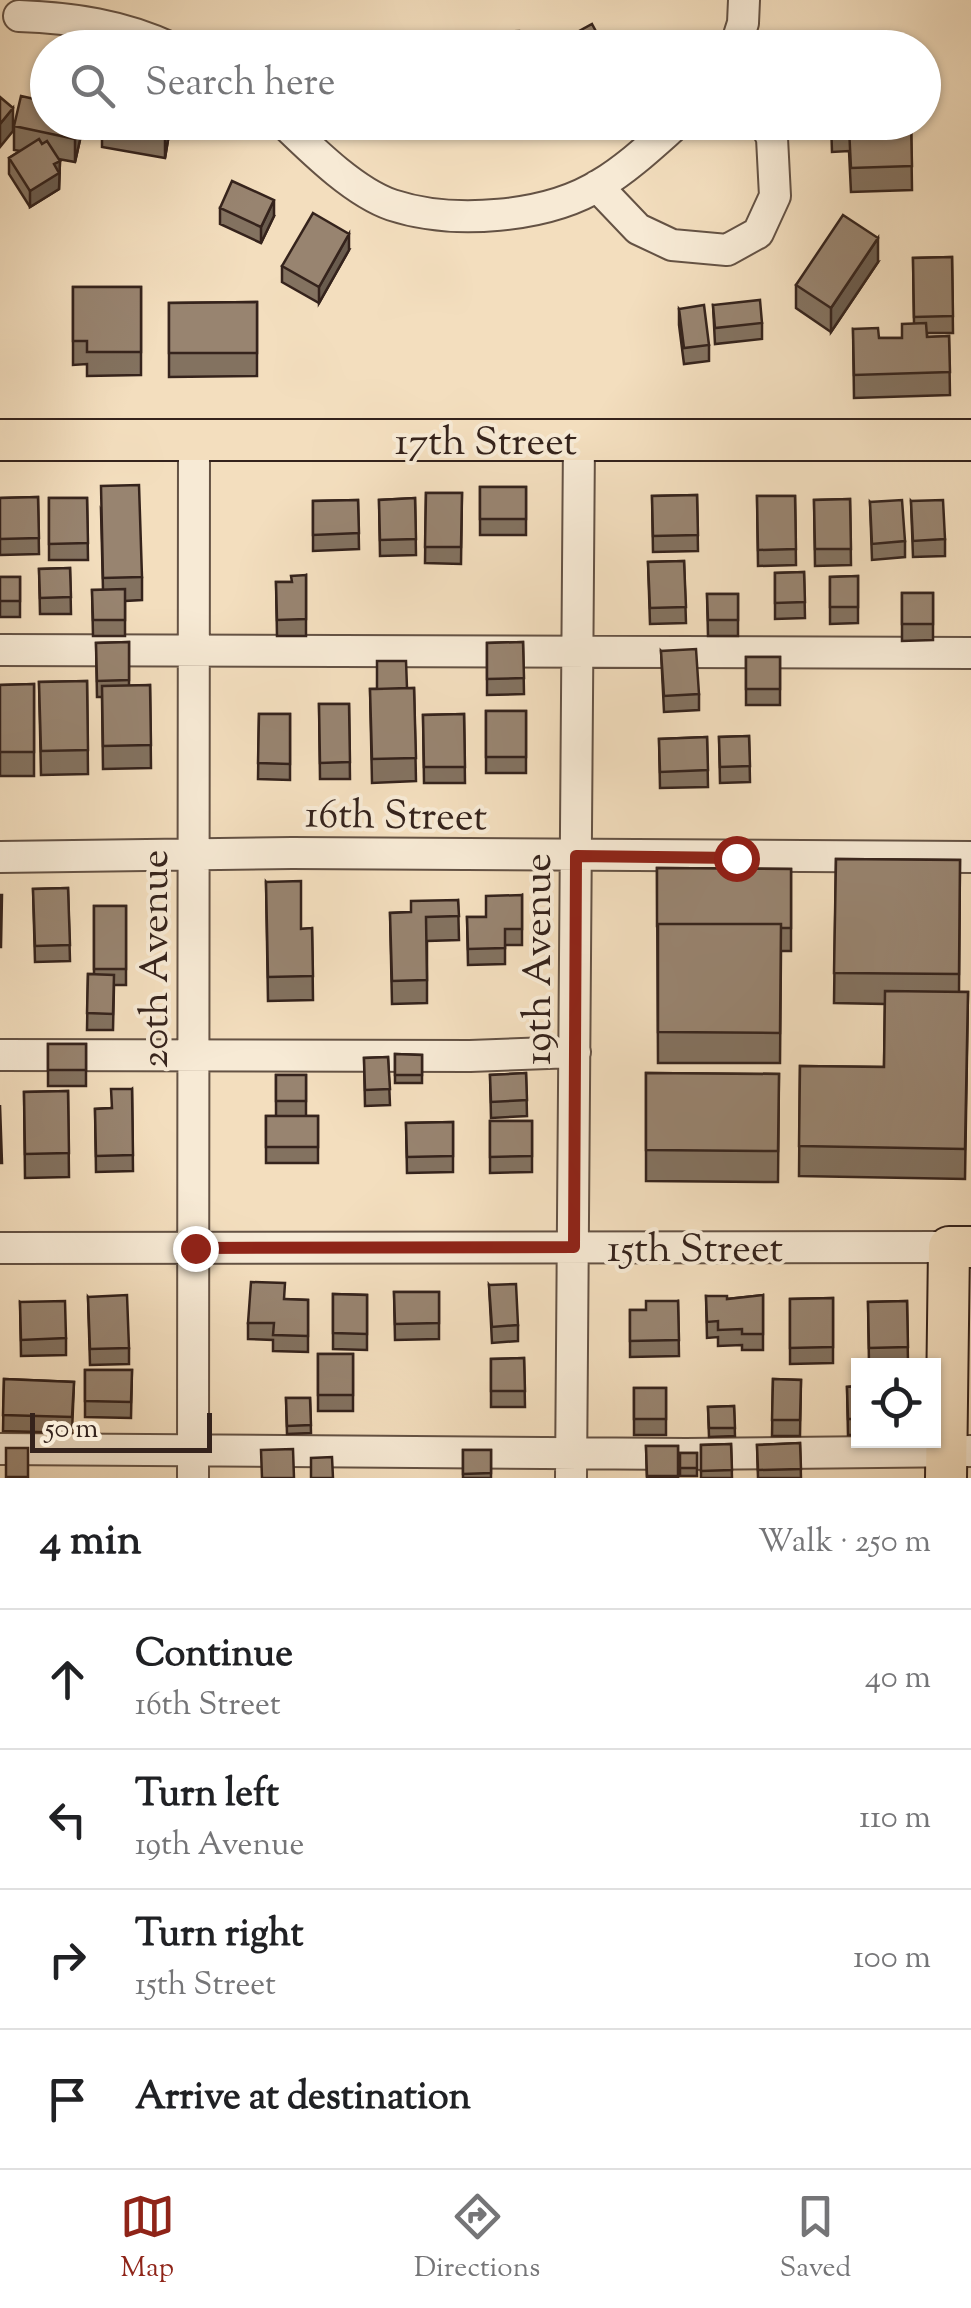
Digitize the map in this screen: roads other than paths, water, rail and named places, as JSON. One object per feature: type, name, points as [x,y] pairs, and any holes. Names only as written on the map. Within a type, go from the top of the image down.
[{"type":"main road","name":"17th Street","points":[[0,440],[971,440]]},
{"type":"main road","points":[[955,1460],[960,1247]]},
{"type":"street","points":[[741,30],[744,0]]},
{"type":"street","points":[[9,14],[68,18],[133,30]]},
{"type":"street","points":[[302,140],[330,167],[391,204],[451,216],[490,216],[561,204],[598,186],[656,140]]},
{"type":"street","points":[[598,186],[638,229],[672,245],[727,250],[758,232],[775,196],[772,140]]},
{"type":"street","name":"20th Avenue","points":[[194,440],[194,1464]]},
{"type":"street","name":"19th Avenue","points":[[571,1465],[579,440]]},
{"type":"street","points":[[0,650],[971,653]]},
{"type":"street","name":"16th Street","points":[[0,857],[971,857]]},
{"type":"street","points":[[0,1054],[470,1056],[576,1052]]},
{"type":"street","name":"15th Street","points":[[0,1248],[960,1247]]},
{"type":"street","points":[[0,1449],[194,1464],[955,1460]]}]
